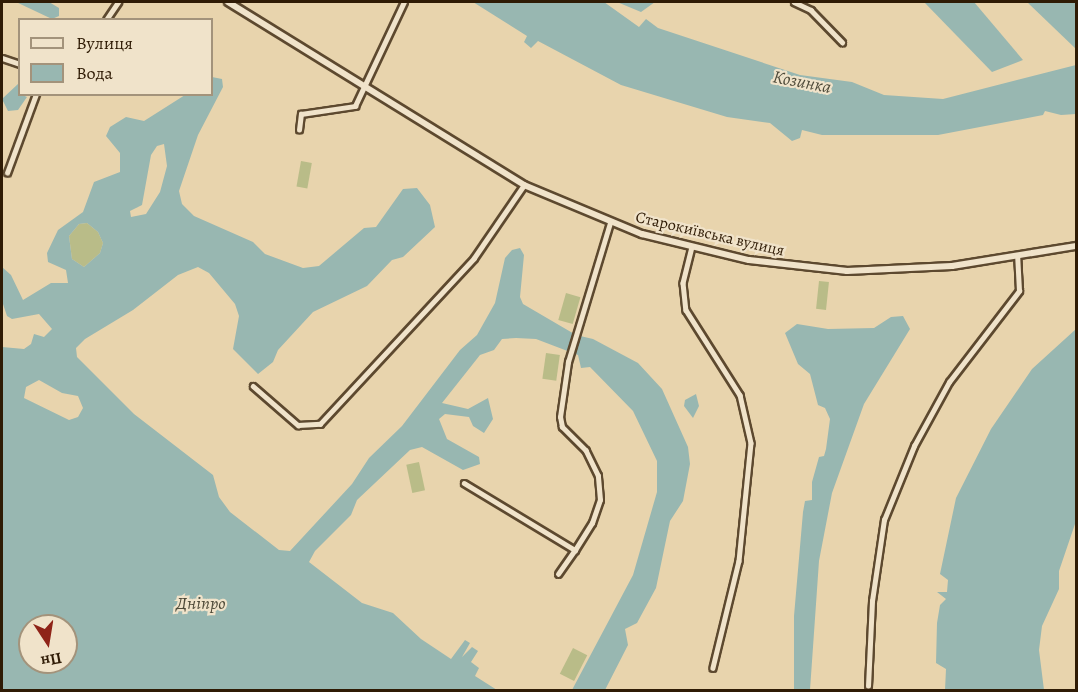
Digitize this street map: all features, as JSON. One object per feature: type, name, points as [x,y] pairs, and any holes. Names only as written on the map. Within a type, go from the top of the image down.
[{"type":"street","points":[[107,18],[118,2]]},
{"type":"street","name":"Старокиївська вулиця","points":[[228,2],[524,185],[610,223],[692,247],[770,264],[848,271],[929,268],[1017,257],[1077,246]]},
{"type":"street","points":[[299,130],[301,114],[355,106],[404,2]]},
{"type":"street","points":[[794,2],[813,12],[842,42]]},
{"type":"street","points":[[2,58],[18,63]]},
{"type":"street","points":[[7,173],[35,96]]},
{"type":"street","points":[[253,386],[298,425],[320,424],[474,258],[524,185]]},
{"type":"street","points":[[558,574],[594,519],[600,489],[591,458],[561,424],[568,362],[610,223]]},
{"type":"street","points":[[692,247],[683,283],[686,310],[742,400],[752,443],[739,561],[713,668]]},
{"type":"street","points":[[868,686],[872,601],[884,520],[914,446],[949,382],[1019,291],[1017,257]]},
{"type":"street","points":[[464,483],[575,550]]},
{"type":"green space","points":[[301,161],[312,163],[307,189],[296,187]]},
{"type":"green space","points":[[87,223],[98,232],[103,243],[100,253],[84,267],[72,259],[69,236],[79,224]]},
{"type":"green space","points":[[819,281],[829,282],[826,310],[816,309]]},
{"type":"green space","points":[[566,293],[580,297],[573,324],[558,320]]},
{"type":"green space","points":[[546,353],[560,355],[556,381],[542,379]]},
{"type":"green space","points":[[419,462],[425,490],[412,493],[406,465]]},
{"type":"green space","points":[[573,648],[587,655],[574,681],[560,674]]},
{"type":"water","points":[[16,2],[49,2],[59,8],[59,16],[50,18]]},
{"type":"water","name":"Козинка","points":[[473,2],[604,2],[639,27],[646,19],[658,28],[800,75],[852,82],[884,95],[943,99],[1076,65],[1076,114],[1061,115],[1045,111],[1043,115],[938,135],[822,135],[802,130],[800,138],[792,141],[770,123],[727,117],[621,85],[538,41],[531,48],[524,42],[527,36]]},
{"type":"water","points":[[617,2],[655,2],[641,12]]},
{"type":"water","points":[[924,2],[974,2],[1023,60],[992,72]]},
{"type":"water","points":[[1027,2],[1076,2],[1076,49]]},
{"type":"water","name":"Дніпро","points":[[213,77],[222,79],[223,87],[198,135],[179,191],[182,204],[194,216],[253,242],[265,254],[303,268],[319,266],[364,228],[376,227],[403,189],[417,188],[430,205],[435,227],[403,257],[392,260],[367,286],[313,312],[278,350],[273,362],[258,374],[233,349],[239,316],[235,304],[209,273],[198,267],[178,275],[133,310],[85,339],[76,348],[77,357],[134,414],[213,475],[219,497],[230,512],[279,550],[290,551],[352,484],[369,458],[402,426],[460,350],[477,335],[495,303],[505,258],[512,250],[520,248],[524,255],[520,297],[523,304],[576,335],[593,339],[638,363],[662,389],[688,447],[690,464],[683,501],[670,521],[656,588],[637,623],[625,629],[628,645],[605,690],[572,690],[633,575],[657,492],[657,461],[633,411],[590,367],[581,368],[578,355],[536,339],[516,338],[502,339],[494,350],[480,355],[442,403],[468,409],[488,398],[493,419],[484,433],[473,426],[469,417],[445,414],[439,419],[447,439],[479,457],[480,464],[463,470],[422,447],[410,450],[357,500],[351,515],[315,551],[309,562],[362,603],[393,613],[421,639],[451,659],[465,640],[470,643],[462,657],[472,647],[478,651],[471,662],[479,668],[475,676],[497,690],[2,690],[2,347],[24,349],[31,344],[34,334],[44,337],[52,329],[39,314],[12,319],[7,316],[2,301],[2,267],[11,275],[23,300],[51,283],[68,283],[66,270],[48,262],[47,253],[58,230],[83,212],[94,182],[120,172],[120,153],[106,136],[110,127],[126,117],[144,121],[183,96],[213,96]],"holes":[[[164,144],[167,166],[160,192],[146,214],[131,217],[130,211],[142,205],[151,155],[157,146]],[[87,223],[98,232],[103,243],[100,253],[84,267],[72,259],[69,236],[79,224]],[[39,380],[62,393],[78,396],[83,408],[78,417],[69,420],[24,398],[26,387]]]},
{"type":"water","points":[[18,84],[18,96],[27,97],[18,110],[8,111],[2,99]]},
{"type":"water","points":[[903,316],[910,329],[864,404],[832,493],[819,561],[810,690],[794,690],[794,616],[803,512],[805,501],[812,500],[812,482],[819,457],[824,456],[826,449],[830,419],[825,408],[818,405],[810,374],[798,364],[785,333],[797,324],[828,329],[874,328],[891,317]]},
{"type":"water","points":[[1076,329],[1076,521],[1059,571],[1059,589],[1042,626],[1039,650],[1044,690],[945,690],[946,669],[936,663],[937,623],[940,605],[946,599],[937,592],[947,592],[948,580],[940,574],[956,498],[991,429],[1032,369]]},
{"type":"water","points":[[696,394],[699,406],[693,418],[684,406],[685,400]]}]
